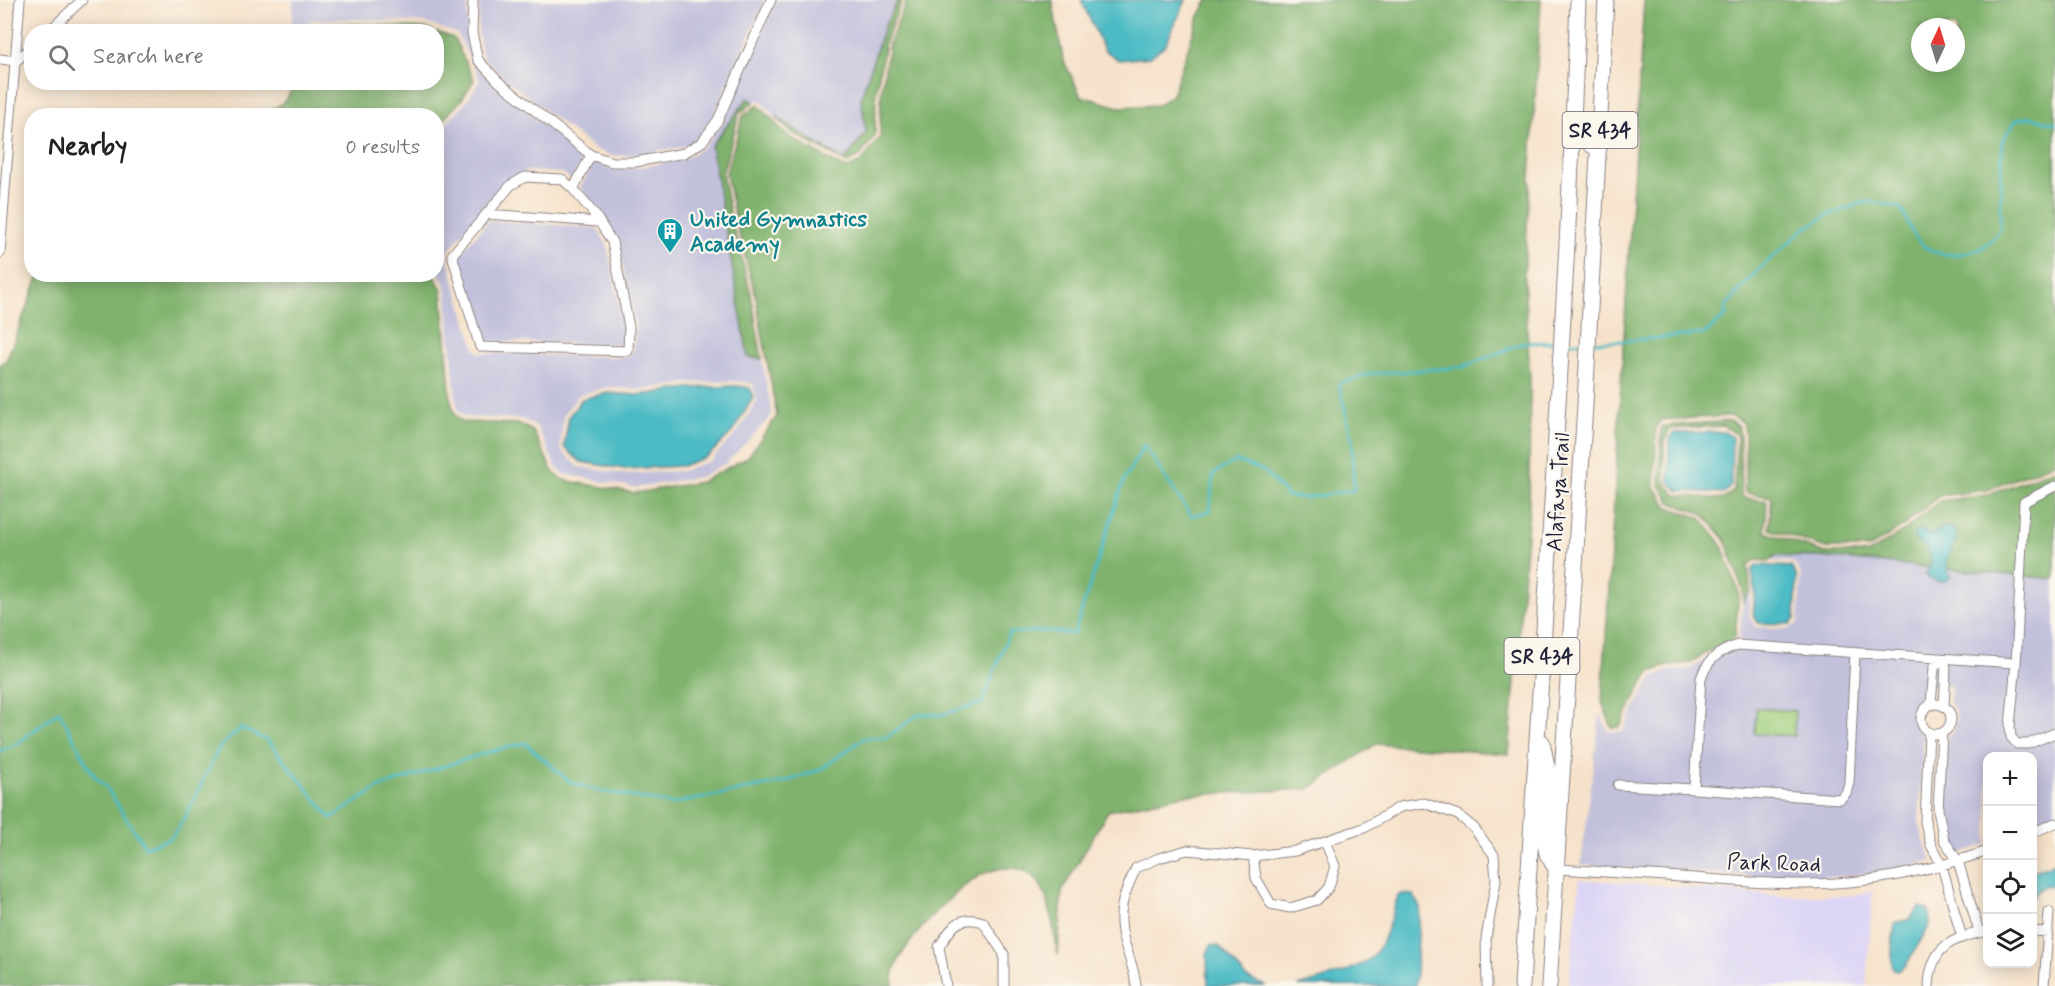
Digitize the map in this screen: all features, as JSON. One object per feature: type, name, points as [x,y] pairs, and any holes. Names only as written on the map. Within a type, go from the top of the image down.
[{"type":"main road","name":"Alafaya Trail","points":[[1522,986],[1575,113],[1578,0]]},
{"type":"main road","name":"Alafaya Trail","points":[[1549,986],[1585,405],[1606,0]]},
{"type":"main road","points":[[1575,113],[1586,141],[1599,149]]},
{"type":"main road","points":[[1552,506],[1568,519],[1577,538]]},
{"type":"main road","points":[[1538,721],[1548,771],[1545,843],[1547,854],[1556,869]]},
{"type":"street","points":[[0,252],[20,0]]},
{"type":"street","points":[[56,24],[82,0]]},
{"type":"street","points":[[473,0],[472,33],[478,60],[499,82],[591,155],[612,162],[635,162],[684,153],[702,142],[718,120],[771,0]]},
{"type":"street","points":[[16,61],[24,54]]},
{"type":"street","points":[[0,59],[16,61]]},
{"type":"street","points":[[573,189],[591,155]]},
{"type":"street","points":[[525,177],[562,179],[573,189],[612,242],[629,327],[628,351],[480,346],[452,255],[486,214],[511,185],[525,177]]},
{"type":"street","points":[[486,214],[599,222]]},
{"type":"street","points":[[2055,486],[2024,502],[2016,663],[2010,726],[2011,737],[2017,744],[2028,744],[2055,733]]},
{"type":"street","points":[[1694,789],[1701,678],[1705,666],[1724,649],[1738,645],[2016,663]]},
{"type":"street","points":[[1618,785],[1840,799],[1846,793],[1849,783],[1855,653]]},
{"type":"street","points":[[1931,705],[1934,667],[1941,659]]},
{"type":"street","points":[[1941,659],[1946,667],[1944,706],[1952,718],[1949,727],[1942,733],[1929,732],[1922,725],[1922,715],[1931,705],[1944,706]]},
{"type":"street","points":[[1929,732],[1924,822],[1931,845],[1942,866],[1962,938]]},
{"type":"street","points":[[1929,986],[1933,961],[1940,950],[1950,942],[1983,932],[1967,894],[1958,861],[1944,840],[1938,810],[1942,733]]},
{"type":"street","points":[[1136,986],[1120,925],[1123,898],[1136,868],[1187,850],[1253,856],[1295,851],[1364,828],[1400,807],[1424,803],[1458,814],[1474,828],[1494,855],[1496,882],[1486,938],[1487,986]]},
{"type":"street","points":[[2037,831],[2055,823]]},
{"type":"street","points":[[1253,856],[1256,878],[1272,904],[1290,908],[1317,900],[1329,887],[1335,866],[1325,841]]},
{"type":"street","name":"Park Road","points":[[1556,869],[1814,884],[1860,881],[1942,866],[1983,852]]},
{"type":"street","points":[[1951,899],[1967,894]]},
{"type":"street","points":[[2044,986],[2049,912]]},
{"type":"street","points":[[946,986],[939,947],[950,928],[961,921],[973,919],[983,922],[1004,954],[1004,986]]},
{"type":"street","points":[[2037,931],[2048,932]]},
{"type":"shaded area","points":[[293,0],[468,0],[467,33],[475,65],[496,87],[584,157],[571,180],[563,173],[526,171],[509,180],[482,207],[448,251],[447,257],[475,349],[480,353],[628,357],[633,351],[635,325],[618,241],[605,220],[605,216],[602,216],[580,188],[594,162],[612,169],[635,168],[684,159],[704,147],[722,124],[777,0],[898,0],[884,27],[861,97],[866,133],[843,161],[776,117],[761,101],[754,102],[749,99],[712,146],[748,357],[762,359],[772,414],[768,420],[726,463],[700,477],[636,488],[564,474],[557,469],[537,427],[522,419],[465,417],[459,412],[456,401],[446,288],[443,282],[444,125],[465,103],[479,82],[479,77],[457,34],[444,29],[444,24],[357,19],[312,20],[303,24],[292,24]],"holes":[[[737,381],[753,384],[757,401],[736,434],[710,461],[682,471],[625,474],[579,467],[560,449],[564,414],[579,395],[607,387],[639,390],[688,383]]]},
{"type":"shaded area","points":[[479,0],[765,0],[713,117],[698,137],[682,147],[613,156],[594,149],[503,77],[483,57],[478,33]]},
{"type":"shaded area","points":[[489,220],[597,228],[607,245],[624,327],[623,345],[484,341],[458,256]]},
{"type":"shaded area","points":[[1773,556],[1821,557],[2055,579],[2055,817],[2037,824],[2037,752],[1983,752],[1983,845],[1960,854],[1949,837],[1944,809],[1947,737],[1954,730],[1957,719],[1950,703],[1951,686],[1941,685],[1939,698],[1937,698],[1937,686],[1927,685],[1926,701],[1919,708],[1916,720],[1923,736],[1919,822],[1926,847],[1933,861],[1892,870],[1813,878],[1581,865],[1600,713],[1609,732],[1623,731],[1653,677],[1668,671],[1691,668],[1739,641],[1743,602],[1751,590],[1749,616],[1755,627],[1789,629],[1798,623],[1801,574],[1793,562],[1770,561]]},
{"type":"shaded area","points":[[1580,879],[1782,896],[1849,896],[1873,891],[1866,986],[1568,986]]},
{"type":"green space","points":[[898,0],[902,0],[885,42],[876,92],[875,136],[859,157],[847,163],[792,133],[776,117],[844,161],[866,133],[861,97],[884,27]]},
{"type":"green space","points":[[907,0],[1052,0],[1063,59],[1081,96],[1119,107],[1158,105],[1172,95],[1199,16],[1208,0],[1541,0],[1524,278],[1530,378],[1529,510],[1509,754],[1376,744],[1309,789],[1184,795],[1108,811],[1062,891],[1058,955],[1048,903],[1034,877],[1019,869],[996,869],[964,886],[922,927],[895,968],[893,986],[0,986],[0,365],[7,359],[36,282],[438,282],[442,290],[451,402],[455,415],[463,422],[519,424],[533,431],[553,472],[563,480],[635,493],[701,482],[748,457],[777,416],[755,293],[736,223],[726,173],[743,116],[758,105],[789,137],[846,169],[861,162],[880,138],[881,93],[889,44]]},
{"type":"green space","points":[[1644,0],[2055,0],[2055,463],[1987,490],[1939,496],[1902,527],[1869,548],[1826,548],[1769,529],[1772,497],[1745,493],[1745,434],[1742,422],[1731,416],[1661,420],[1656,427],[1655,487],[1668,507],[1701,518],[1721,543],[1739,593],[1735,637],[1689,663],[1667,666],[1651,672],[1642,684],[1620,727],[1612,728],[1602,702]]},
{"type":"green space","points":[[444,34],[454,38],[474,80],[462,99],[444,119],[444,108],[274,108],[289,95],[291,90],[444,90]]},
{"type":"green space","points":[[748,98],[754,102],[739,114],[722,174],[732,224],[751,294],[762,359],[748,357],[711,146]]},
{"type":"green space","points":[[1730,421],[1738,426],[1741,495],[1745,498],[1767,501],[1765,532],[1825,553],[1869,553],[1904,531],[1940,501],[1988,495],[2055,469],[2055,579],[1821,557],[1774,556],[1770,561],[1755,560],[1748,566],[1751,590],[1743,602],[1743,591],[1725,539],[1703,514],[1671,503],[1660,485],[1661,429],[1663,426]],"holes":[[[1724,426],[1736,434],[1734,490],[1724,499],[1676,495],[1665,482],[1664,442],[1670,429]]]},
{"type":"green space","points":[[1756,708],[1795,711],[1794,736],[1755,734]]},
{"type":"water","points":[[1081,0],[1186,0],[1165,45],[1150,57],[1119,60],[1104,50]]},
{"type":"water","points":[[737,386],[750,388],[753,398],[733,431],[708,456],[682,466],[625,469],[581,462],[564,447],[569,416],[582,399],[607,393],[639,395],[689,388]]},
{"type":"water","points":[[1724,432],[1732,437],[1731,486],[1724,493],[1679,491],[1669,482],[1669,442],[1673,433]]},
{"type":"water","points":[[1945,527],[1954,529],[1957,538],[1947,561],[1951,577],[1938,581],[1925,575],[1931,557],[1928,550],[1914,537],[1916,532],[1921,530],[1931,535]]},
{"type":"water","points":[[1756,565],[1791,567],[1797,577],[1795,619],[1790,624],[1758,623],[1753,615],[1755,590],[1752,570]]},
{"type":"water","points":[[2055,863],[2055,887],[2046,885],[2037,892],[2037,870]]},
{"type":"water","points":[[1413,895],[1420,907],[1415,986],[1298,986],[1347,971],[1372,957],[1380,945],[1398,896]]},
{"type":"water","points":[[1920,907],[1929,910],[1930,925],[1906,965],[1898,971],[1892,967],[1896,922],[1908,920]]},
{"type":"water","points":[[1211,945],[1219,946],[1248,979],[1266,986],[1208,986],[1207,954]]},
{"type":"waterway","points":[[1592,342],[1704,334],[1727,315],[1724,308],[1755,273],[1804,229],[1828,215],[1869,201],[1901,208],[1918,240],[1933,251],[1955,254],[1983,247],[2000,230],[2002,141],[2016,120],[2029,117],[2055,123]]},
{"type":"waterway","points":[[0,751],[18,743],[59,711],[93,774],[106,787],[145,847],[171,838],[184,819],[219,748],[241,728],[268,741],[331,818],[380,787],[485,753],[525,743],[570,782],[595,790],[672,804],[784,782],[820,770],[864,738],[887,737],[919,714],[940,715],[982,703],[1009,633],[1044,631],[1074,634],[1124,480],[1144,445],[1191,516],[1210,511],[1213,474],[1236,461],[1264,471],[1287,496],[1305,498],[1354,490],[1352,440],[1339,384],[1369,374],[1463,367],[1523,343],[1556,342]]},
{"type":"waterway","points":[[1565,342],[1583,342]]},
{"type":"place","name":"United Gymnastics Academy","points":[[670,254]]}]
